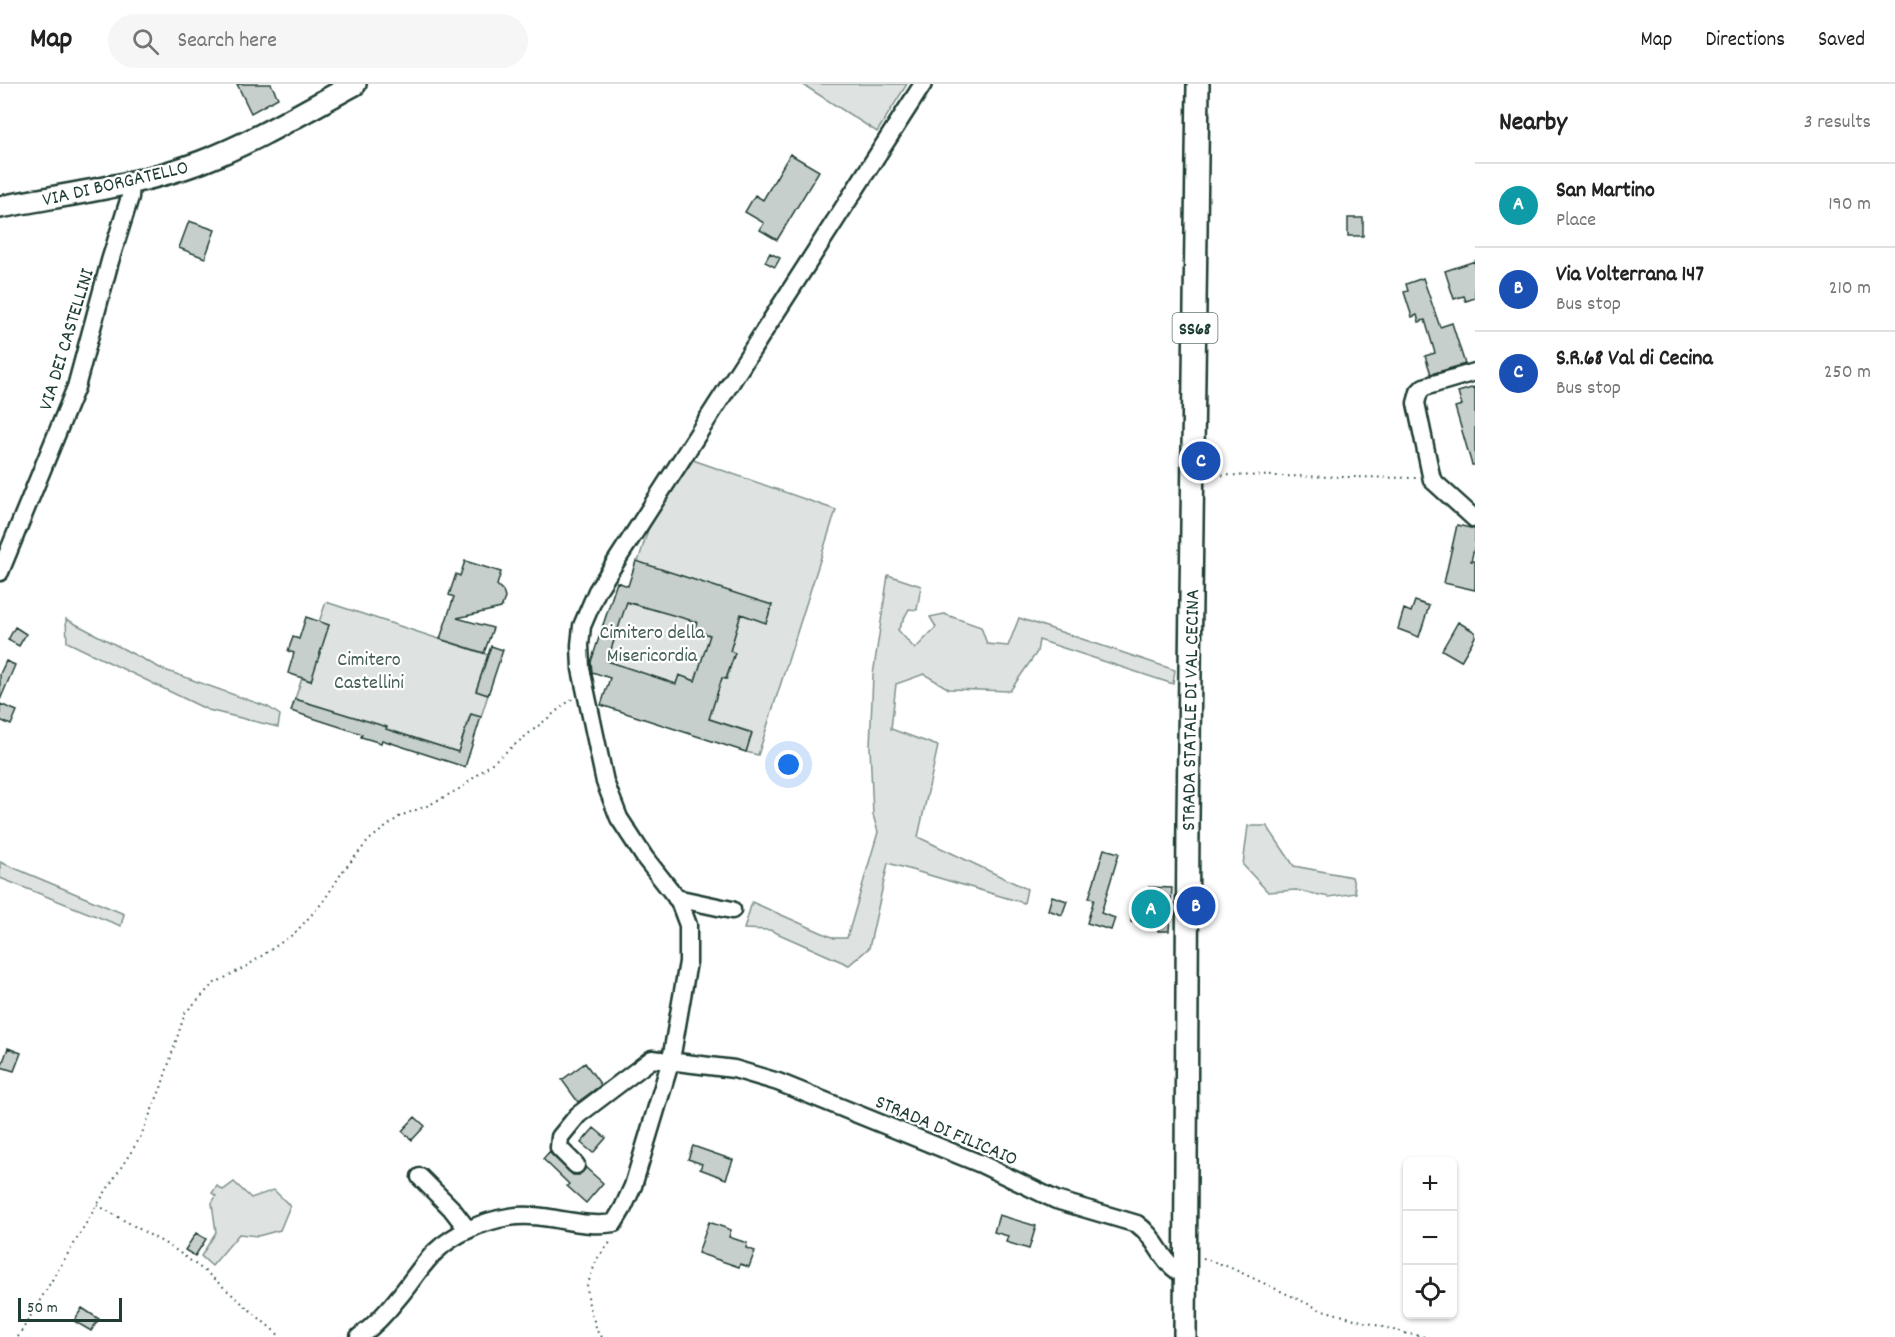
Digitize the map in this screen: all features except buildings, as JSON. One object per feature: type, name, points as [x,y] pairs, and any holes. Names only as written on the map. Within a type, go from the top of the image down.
[{"type":"main road","name":"VIA DI BORGATELLO","points":[[0,207],[131,182],[174,171],[216,156],[355,84]]},
{"type":"main road","points":[[1187,84],[1197,180]]},
{"type":"main road","name":"STRADA STATALE DI VAL CECINA","points":[[1185,1337],[1188,818],[1198,84]]},
{"type":"street","points":[[370,1334],[436,1251],[460,1233],[510,1216],[550,1217],[599,1225],[614,1223],[633,1186],[671,1060],[688,962],[688,925],[676,898],[630,836],[615,809],[601,768],[581,669],[582,626],[597,591],[922,84]]},
{"type":"street","name":"VIA DEI CASTELLINI","points":[[0,572],[76,387],[130,197],[131,182]]},
{"type":"street","points":[[1475,372],[1424,387],[1418,395],[1417,408],[1432,480],[1475,519]]},
{"type":"street","points":[[676,898],[732,910]]},
{"type":"street","name":"STRADA DI FILICAIO","points":[[576,1165],[559,1148],[560,1137],[578,1115],[652,1059],[734,1069],[778,1082],[981,1164],[1056,1200],[1137,1224],[1148,1232],[1165,1260],[1175,1270],[1185,1265]]},
{"type":"street","points":[[420,1177],[451,1208],[468,1230]]},
{"type":"path","points":[[1192,475],[1432,480]]},
{"type":"path","points":[[18,1337],[140,1138],[186,1013],[199,998],[213,984],[247,966],[295,933],[323,902],[369,840],[400,816],[461,789],[585,689]]},
{"type":"path","points":[[97,1205],[173,1248],[206,1272],[281,1337]]},
{"type":"path","points":[[602,1337],[598,1333],[589,1306],[587,1286],[597,1259],[615,1233],[614,1223]]},
{"type":"path","points":[[1185,1265],[1206,1259],[1229,1267],[1319,1309],[1426,1337]]},
{"type":"green space","points":[[802,84],[907,84],[877,132]]},
{"type":"green space","name":"Cimitero della Misericordia","points":[[693,460],[836,510],[758,755],[746,752],[751,732],[632,694],[615,709],[628,668],[607,661],[616,635],[601,630],[603,624],[618,628],[626,602],[647,608],[631,579],[766,622],[772,605],[638,562],[650,523]],"holes":[[[658,595],[739,621],[730,651],[734,653],[727,679],[722,678],[712,709],[676,684],[679,676],[697,681],[711,636],[695,630],[697,622],[654,608]]]},
{"type":"green space","points":[[888,575],[921,586],[917,610],[909,609],[898,630],[915,649],[936,627],[930,617],[944,614],[981,627],[987,644],[1008,646],[1019,618],[1175,670],[1173,684],[1039,640],[1037,652],[1010,691],[949,689],[924,674],[896,684],[891,729],[938,746],[918,837],[1027,889],[1024,903],[888,863],[869,948],[849,965],[770,930],[744,929],[752,902],[834,938],[847,938],[878,832],[873,815],[870,747],[873,675]]},
{"type":"green space","name":"Cimitero Castellini","points":[[326,602],[488,655],[476,691],[488,695],[481,717],[470,715],[458,752],[295,699],[302,678],[310,681],[329,625],[319,622]]},
{"type":"green space","points":[[66,619],[162,669],[268,707],[280,715],[278,727],[208,710],[67,642]]},
{"type":"green space","points":[[1248,826],[1267,826],[1294,866],[1352,877],[1356,893],[1329,897],[1296,890],[1268,892],[1243,865]]},
{"type":"green space","points":[[0,862],[124,914],[121,926],[0,878]]},
{"type":"green space","points":[[234,1182],[251,1198],[274,1190],[290,1206],[280,1230],[258,1236],[239,1234],[212,1266],[201,1256],[216,1232],[212,1203],[216,1196],[212,1193],[217,1186],[223,1190]]},
{"type":"place","name":"S.R.68 Val di Cecina","points":[[1201,461]]},
{"type":"place","name":"Via Volterrana 147","points":[[1196,906]]},
{"type":"place","name":"San Martino","points":[[1151,909]]}]
